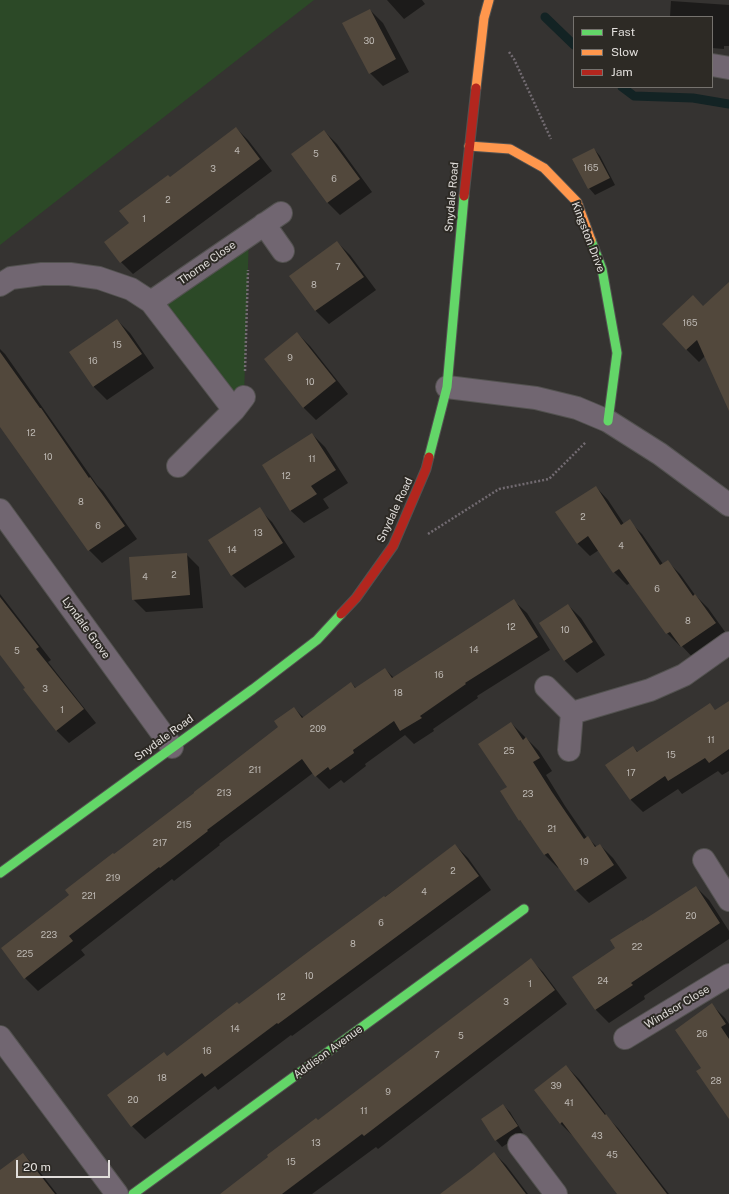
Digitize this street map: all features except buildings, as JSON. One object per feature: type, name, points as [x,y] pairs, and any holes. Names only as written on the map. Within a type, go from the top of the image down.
[{"type":"street","name":"Snydale Road","points":[[0,873],[253,689],[316,640],[356,598],[393,546],[426,469],[447,387],[469,146],[484,18],[489,0]]},
{"type":"street","points":[[713,65],[729,68]]},
{"type":"street","name":"Kingston Drive","points":[[469,146],[510,149],[544,168],[577,202],[602,269],[617,353],[608,421]]},
{"type":"street","points":[[265,224],[283,250]]},
{"type":"street","name":"Thorne Close","points":[[151,302],[265,224]]},
{"type":"street","points":[[0,285],[10,278],[42,274],[70,274],[99,278],[131,289],[151,302],[239,403],[178,466]]},
{"type":"street","points":[[447,387],[536,398],[577,408],[608,421],[726,496]]},
{"type":"street","name":"Lyndale Grove","points":[[0,510],[172,747]]},
{"type":"street","points":[[572,712],[650,690],[684,675],[729,643]]},
{"type":"street","points":[[546,687],[572,712]]},
{"type":"street","points":[[569,750],[572,712]]},
{"type":"street","points":[[704,860],[729,900]]},
{"type":"street","name":"Addison Avenue","points":[[133,1194],[524,909]]},
{"type":"street","name":"Windsor Close","points":[[625,1038],[729,975]]},
{"type":"street","points":[[0,1037],[116,1194]]},
{"type":"street","points":[[519,1145],[556,1194]]},
{"type":"path","points":[[484,18],[514,59],[553,143],[544,168]]},
{"type":"path","points":[[239,403],[265,224]]},
{"type":"path","points":[[393,546],[431,533],[499,489],[549,479],[608,421]]},
{"type":"green space","points":[[0,0],[314,0],[0,245]]},
{"type":"green space","points":[[249,234],[244,397],[234,410],[151,302]]},
{"type":"waterway","points":[[545,17],[573,44]]},
{"type":"waterway","points":[[623,88],[634,96],[693,98],[729,104]]},
{"type":"traffic: fast","points":[[429,457],[447,387],[464,196]]},
{"type":"traffic: fast","points":[[591,240],[602,269],[617,353],[608,421]]},
{"type":"traffic: fast","points":[[0,873],[253,689],[317,640],[341,614]]},
{"type":"traffic: fast","points":[[133,1194],[524,909]]},
{"type":"traffic: slow","points":[[476,88],[484,18],[489,0]]},
{"type":"traffic: slow","points":[[469,146],[510,149],[544,168],[577,202],[591,240]]},
{"type":"traffic: jam","points":[[464,196],[476,88]]},
{"type":"traffic: jam","points":[[341,614],[356,598],[393,546],[426,469],[429,457]]}]
